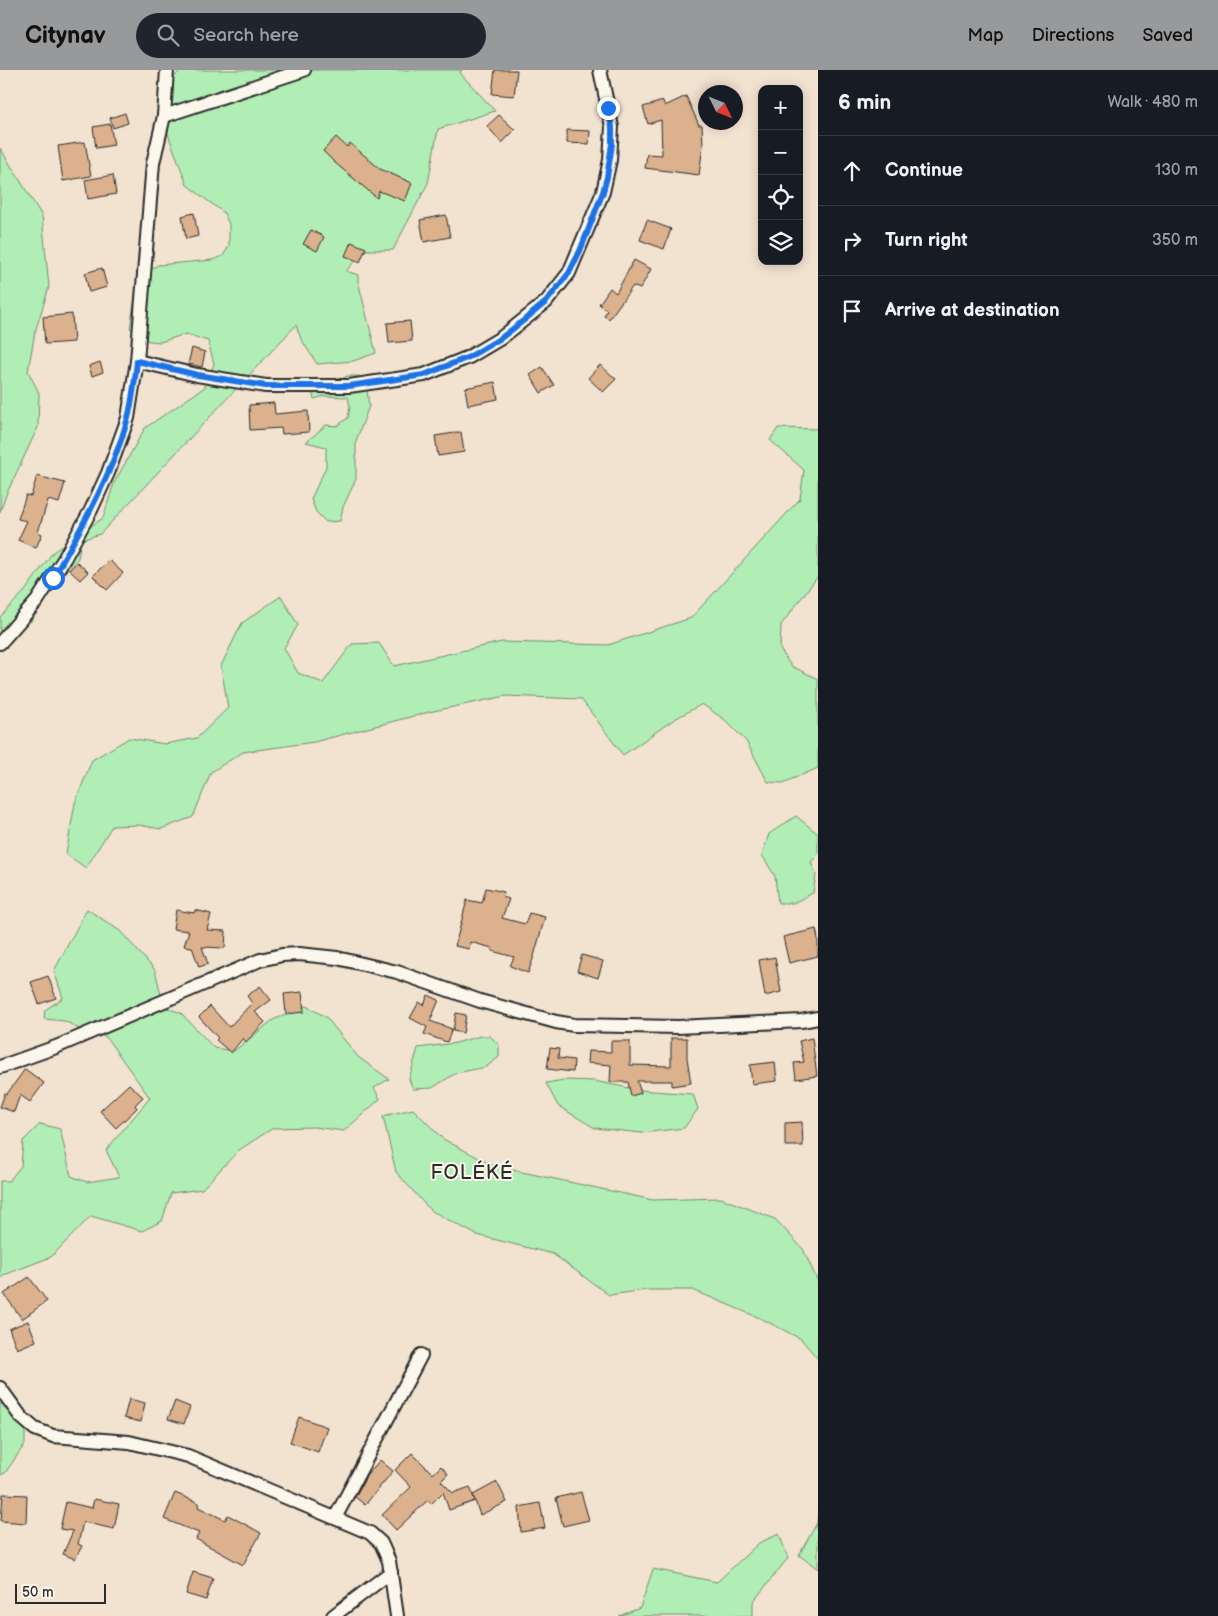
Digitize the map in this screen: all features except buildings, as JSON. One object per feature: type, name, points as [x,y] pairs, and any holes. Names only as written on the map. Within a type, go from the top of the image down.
[{"type":"street","points":[[0,643],[37,601],[53,578],[91,510],[108,472],[128,418],[137,361],[153,163],[164,116],[167,70]]},
{"type":"street","points":[[164,116],[304,70]]},
{"type":"street","points":[[137,361],[198,375],[266,386],[349,386],[424,375],[469,357],[501,338],[546,302],[569,273],[603,192],[610,160],[612,127],[600,70]]},
{"type":"street","points":[[0,1067],[56,1047],[260,960],[282,954],[319,956],[369,965],[397,972],[480,1002],[556,1022],[678,1027],[801,1021],[818,1018]]},
{"type":"street","points":[[335,1518],[421,1355]]},
{"type":"street","points":[[0,1388],[21,1417],[35,1429],[53,1436],[129,1442],[188,1456],[370,1533],[381,1543],[389,1562],[397,1616]]},
{"type":"street","points":[[333,1616],[391,1572]]},
{"type":"green space","points":[[181,70],[300,70],[307,74],[312,70],[462,70],[460,73],[495,111],[438,129],[428,183],[393,250],[366,250],[346,271],[358,275],[376,353],[353,361],[317,364],[301,339],[296,325],[100,534],[81,540],[78,558],[66,571],[31,621],[0,642],[0,617],[25,591],[53,552],[103,518],[114,483],[145,428],[205,387],[214,364],[208,341],[186,334],[160,342],[149,341],[130,328],[136,292],[146,272],[158,265],[212,260],[223,256],[229,246],[229,224],[224,213],[187,185],[165,126],[172,79]]},
{"type":"green space","points":[[0,148],[42,216],[49,287],[35,332],[28,371],[39,393],[38,427],[0,512]]},
{"type":"green space","points":[[347,376],[359,376],[367,389],[369,406],[356,441],[356,479],[343,507],[340,521],[326,522],[316,512],[311,499],[326,467],[326,447],[306,442],[326,425],[337,426],[348,418],[350,407],[348,397],[324,396],[314,399],[312,392],[331,386]]},
{"type":"green space","points":[[778,428],[818,429],[818,576],[781,625],[780,649],[791,666],[818,679],[818,768],[783,783],[768,782],[746,741],[725,720],[702,704],[673,720],[623,755],[581,699],[506,696],[429,712],[314,742],[243,752],[211,772],[193,817],[161,829],[139,825],[112,826],[86,868],[66,854],[75,803],[92,760],[129,738],[165,744],[197,738],[228,708],[221,666],[242,623],[281,596],[298,625],[284,648],[298,673],[323,683],[352,644],[379,643],[394,666],[502,642],[608,645],[691,618],[800,499],[804,470],[770,440]]},
{"type":"green space","points":[[796,816],[818,834],[818,855],[811,862],[816,875],[813,893],[793,903],[778,903],[775,876],[762,855],[769,834]]},
{"type":"green space","points":[[87,909],[120,931],[155,970],[164,1007],[181,1013],[214,1048],[234,1051],[273,1020],[306,1006],[326,1017],[358,1057],[389,1079],[374,1088],[380,1099],[344,1131],[314,1127],[273,1128],[239,1150],[202,1189],[171,1193],[162,1221],[142,1231],[91,1216],[51,1257],[4,1275],[0,1280],[0,1181],[9,1181],[21,1166],[23,1141],[40,1124],[60,1129],[71,1176],[87,1182],[119,1177],[106,1150],[150,1098],[106,1037],[81,1030],[65,1021],[44,1019],[45,1010],[63,998],[54,971]]},
{"type":"green space","points":[[480,1036],[490,1036],[499,1045],[499,1057],[486,1067],[456,1073],[432,1088],[413,1089],[409,1079],[418,1048],[456,1043]]},
{"type":"green space","points":[[564,1080],[594,1081],[639,1090],[693,1094],[698,1109],[684,1128],[642,1133],[595,1128],[558,1106],[546,1083]]},
{"type":"green space","points":[[413,1109],[443,1139],[494,1166],[653,1200],[721,1198],[775,1219],[803,1249],[818,1282],[818,1359],[801,1339],[762,1319],[693,1290],[646,1290],[609,1295],[553,1254],[477,1235],[430,1210],[396,1172],[383,1116]]},
{"type":"green space","points":[[0,1403],[25,1423],[25,1444],[5,1473],[0,1475]]},
{"type":"green space","points":[[818,1512],[818,1569],[799,1555],[817,1523]]},
{"type":"green space","points":[[779,1534],[788,1558],[753,1602],[753,1616],[619,1616],[640,1608],[653,1569],[717,1582],[759,1543]]},
{"type":"district","name":"FOLÉKÉ","points":[[472,1172]]},
{"type":"route","points":[[53,578],[91,510],[119,446],[128,418],[137,361],[198,375],[266,386],[349,386],[424,375],[469,357],[501,338],[546,302],[569,273],[580,251],[607,177],[612,144],[612,127],[608,108]]}]
